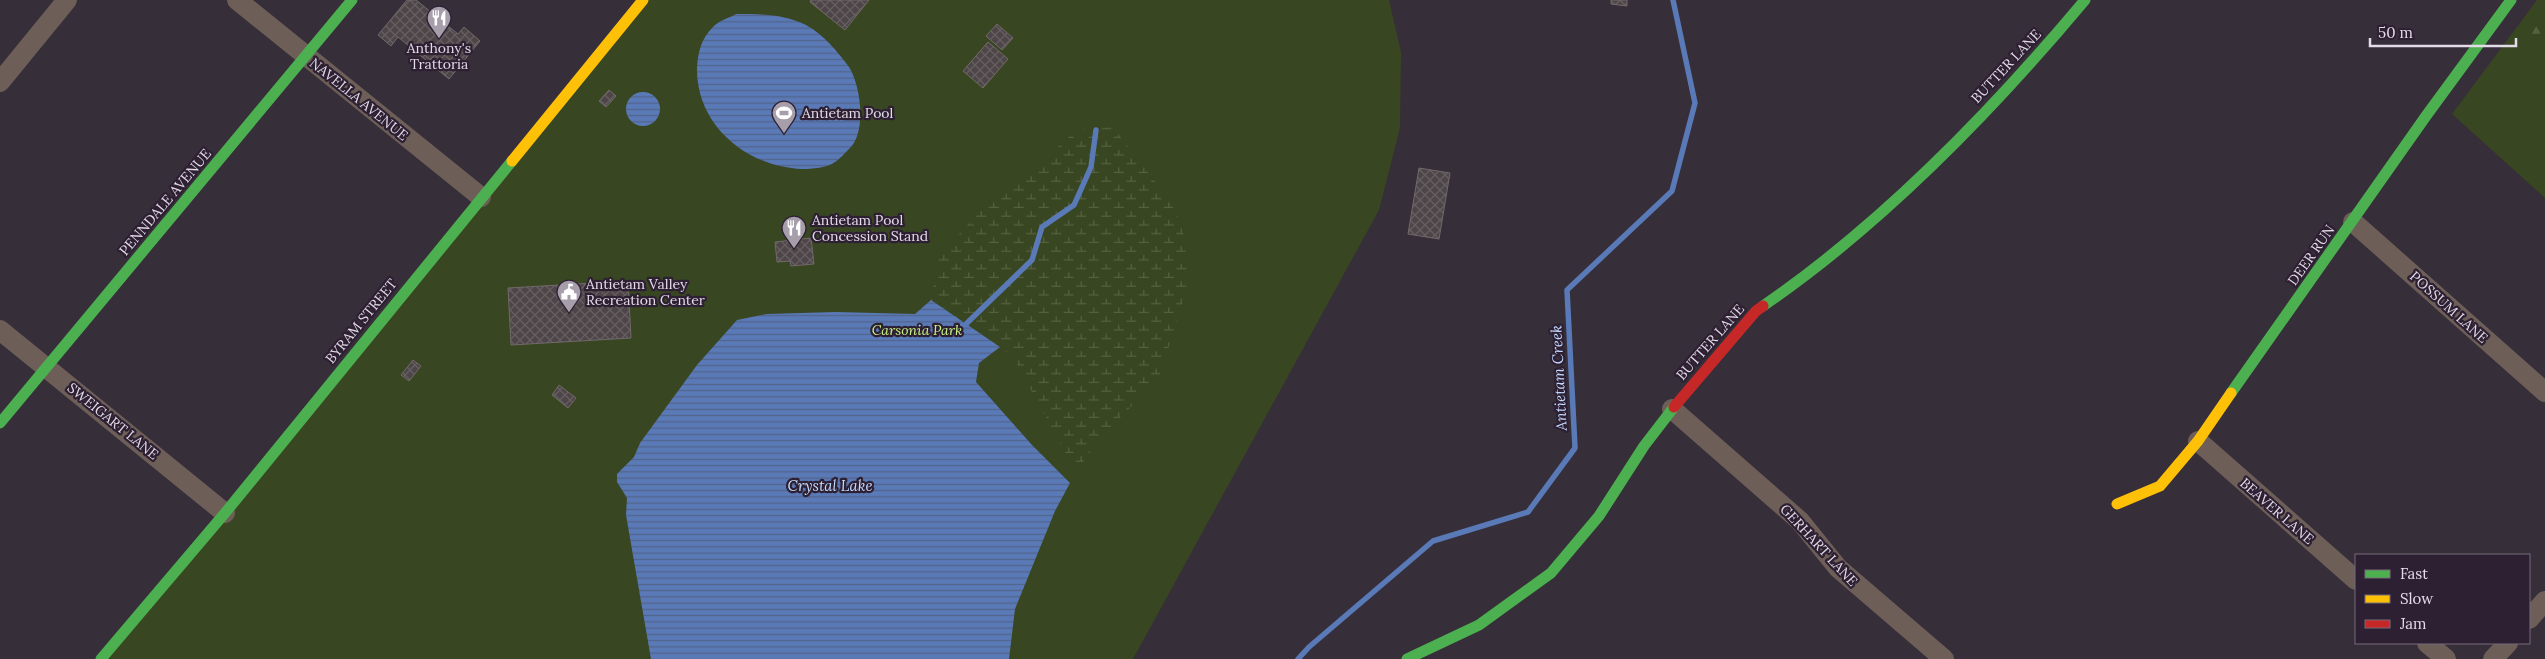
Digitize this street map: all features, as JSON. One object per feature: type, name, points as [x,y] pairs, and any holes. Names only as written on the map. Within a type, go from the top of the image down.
[{"type":"street","points":[[0,82],[67,0]]},
{"type":"street","name":"NAVELLA AVENUE","points":[[237,0],[481,198]]},
{"type":"street","name":"PENNDALE AVENUE","points":[[0,423],[352,0]]},
{"type":"street","name":"BYRAM STREET","points":[[101,659],[225,513],[643,0]]},
{"type":"street","name":"BUTTER LANE","points":[[1408,659],[1479,625],[1551,573],[1599,516],[1644,446],[1672,409],[1756,311],[1806,277],[1871,221],[1961,136],[2042,50],[2085,0]]},
{"type":"street","name":"DEER RUN","points":[[2117,504],[2160,486],[2198,441],[2432,108],[2511,0]]},
{"type":"street","name":"POSSUM LANE","points":[[2353,222],[2545,392]]},
{"type":"street","name":"SWEIGART LANE","points":[[0,330],[225,513]]},
{"type":"street","name":"GERHART LANE","points":[[1672,409],[1800,521],[1838,568],[1944,659]]},
{"type":"street","name":"BEAVER LANE","points":[[2198,441],[2355,579]]},
{"type":"street","points":[[2530,618],[2545,600]]},
{"type":"street","points":[[2428,644],[2446,659]]},
{"type":"street","points":[[2493,659],[2507,644]]},
{"type":"green space","name":"Carsonia Park","points":[[643,0],[1389,0],[1401,52],[1400,128],[1379,210],[1133,659],[101,659]]},
{"type":"green space","points":[[2537,0],[2545,0],[2545,198],[2452,114]]},
{"type":"green space","points":[[2545,1],[2545,50],[2538,50],[2529,26]]},
{"type":"green space","points":[[1112,126],[1171,202],[1183,230],[1189,282],[1158,381],[1105,432],[1076,472],[1013,357],[931,300],[937,262],[945,249],[989,202],[1024,177],[1070,136],[1084,129],[1096,130]]},
{"type":"water","points":[[736,14],[780,17],[806,25],[824,38],[849,67],[857,86],[860,121],[855,142],[837,161],[828,166],[802,169],[762,160],[744,151],[715,124],[705,108],[699,89],[698,57],[703,41],[715,25]]},
{"type":"water","points":[[643,92],[650,93],[655,97],[659,102],[659,116],[655,121],[650,125],[643,126],[636,125],[631,121],[627,116],[626,109],[627,102],[631,97],[636,93]]},
{"type":"water","name":"Crystal Lake","points":[[931,300],[1000,347],[979,363],[976,382],[1032,445],[1070,483],[1055,511],[1015,609],[1009,659],[651,659],[626,515],[627,498],[617,482],[617,474],[634,457],[640,443],[697,365],[737,320],[767,314],[836,312],[915,314]]},
{"type":"building","name":"Anthony's Trattoria","points":[[407,0],[416,0],[458,34],[464,27],[480,41],[449,79],[398,37],[391,46],[378,35]]},
{"type":"building","points":[[811,0],[869,0],[845,30],[810,2]]},
{"type":"building","points":[[1611,0],[1627,0],[1627,6],[1611,4]]},
{"type":"building","points":[[997,24],[1013,38],[1002,50],[986,36]]},
{"type":"building","points":[[988,42],[1008,59],[983,88],[963,71]]},
{"type":"building","points":[[609,90],[616,96],[606,107],[599,101]]},
{"type":"building","points":[[1419,168],[1450,173],[1439,239],[1408,234]]},
{"type":"building","name":"Antietam Pool Concession Stand","points":[[811,238],[814,264],[791,266],[790,261],[777,262],[775,242]]},
{"type":"building","name":"Antietam Valley Recreation Center","points":[[628,281],[631,338],[511,345],[508,288]]},
{"type":"building","points":[[413,360],[421,366],[409,381],[401,375]]},
{"type":"building","points":[[559,385],[576,398],[568,408],[552,395]]},
{"type":"waterway","name":"Antietam Creek","points":[[1298,659],[1309,647],[1433,541],[1528,512],[1575,448],[1567,290],[1672,191],[1695,103],[1673,0]]},
{"type":"waterway","points":[[967,323],[1032,260],[1042,227],[1074,205],[1091,167],[1096,130]]},
{"type":"traffic: fast","points":[[0,423],[352,0]]},
{"type":"traffic: fast","points":[[1763,306],[1850,239],[1934,164],[2012,83],[2085,0]]},
{"type":"traffic: fast","points":[[2231,393],[2426,116],[2511,0]]},
{"type":"traffic: fast","points":[[101,659],[225,513],[512,161]]},
{"type":"traffic: fast","points":[[1407,659],[1479,625],[1551,573],[1599,516],[1644,446],[1674,407]]},
{"type":"traffic: slow","points":[[512,161],[643,0]]},
{"type":"traffic: slow","points":[[2117,504],[2160,486],[2198,441],[2231,393]]},
{"type":"traffic: jam","points":[[1674,407],[1756,311],[1763,306]]},
{"type":"place","name":"Anthony's Trattoria","points":[[439,39]]},
{"type":"place","name":"Antietam Pool","points":[[784,134]]},
{"type":"place","name":"Antietam Pool Concession Stand","points":[[794,249]]},
{"type":"place","name":"Antietam Valley Recreation Center","points":[[569,313]]}]
